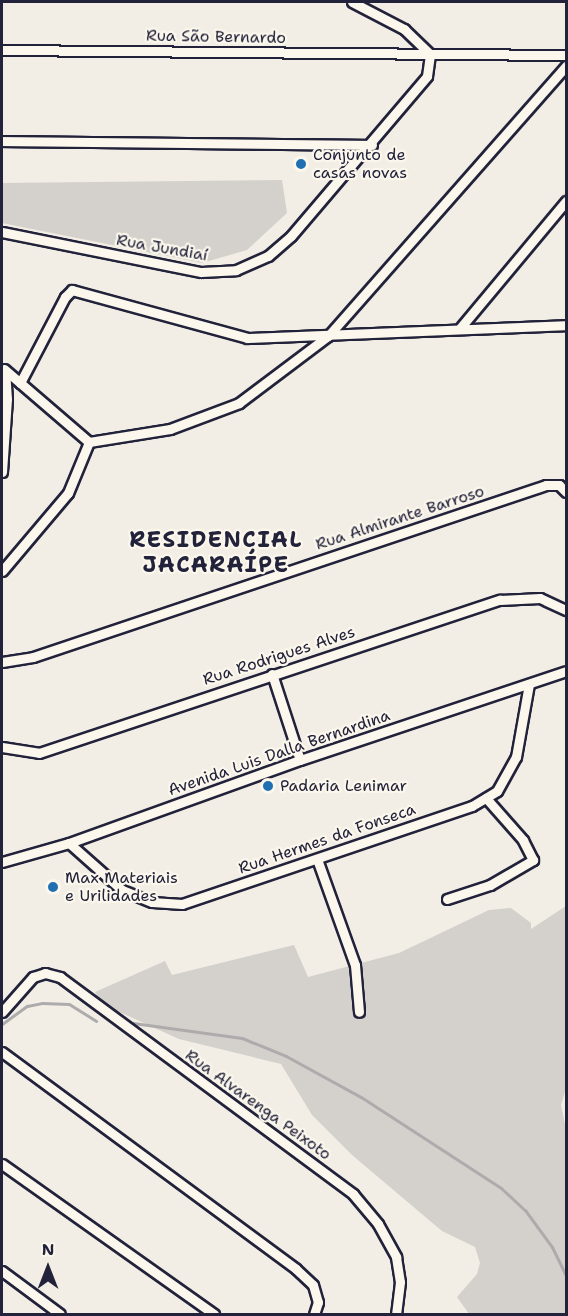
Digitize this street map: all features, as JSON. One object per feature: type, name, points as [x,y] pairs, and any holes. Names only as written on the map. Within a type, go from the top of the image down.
[{"type":"street","points":[[352,2],[404,29],[430,54]]},
{"type":"street","name":"Rua São Bernardo","points":[[2,50],[567,55]]},
{"type":"street","name":"Rua Jundiaí","points":[[2,232],[201,272],[236,270],[268,256],[291,236],[372,145],[427,76],[430,54]]},
{"type":"street","points":[[89,442],[170,429],[239,403],[328,336],[567,66]]},
{"type":"street","points":[[2,141],[372,145]]},
{"type":"street","points":[[460,327],[567,201]]},
{"type":"street","points":[[20,382],[64,297],[72,290],[247,338],[328,336],[460,327],[567,325]]},
{"type":"street","points":[[3,368],[89,442]]},
{"type":"street","points":[[2,472],[8,376],[3,368]]},
{"type":"street","points":[[2,572],[68,493],[89,442]]},
{"type":"street","name":"Rua Almirante Barroso","points":[[2,662],[33,657],[546,485],[559,485],[567,492]]},
{"type":"street","name":"Rua Rodrigues Alves","points":[[2,747],[39,753],[500,600],[540,598],[567,610]]},
{"type":"street","name":"Avenida Luis Dalla Bernardina","points":[[2,862],[69,843],[300,760],[567,671]]},
{"type":"street","points":[[272,674],[300,760]]},
{"type":"street","name":"Rua Hermes da Fonseca","points":[[69,843],[122,890],[152,902],[182,904],[317,859],[486,798],[497,791],[516,757],[529,684]]},
{"type":"street","points":[[447,899],[490,885],[533,860],[523,840],[486,798]]},
{"type":"street","points":[[317,859],[355,965],[359,1012]]},
{"type":"street","name":"Rua Alvarenga Peixoto","points":[[2,1012],[33,977],[45,974],[60,977],[353,1194],[378,1224],[396,1257],[400,1282],[396,1314]]},
{"type":"street","points":[[2,1052],[296,1269],[313,1285],[318,1302],[314,1314]]},
{"type":"street","points":[[2,1164],[214,1314]]},
{"type":"street","points":[[2,1271],[60,1314]]},
{"type":"shaded area","points":[[282,180],[287,213],[247,250],[202,263],[2,223],[2,183]]},
{"type":"shaded area","points":[[566,906],[566,1089],[561,1105],[566,1129],[566,1314],[469,1314],[457,1297],[477,1274],[480,1263],[475,1247],[442,1231],[352,1155],[312,1115],[281,1064],[179,1039],[102,1004],[95,992],[165,961],[172,975],[294,945],[308,977],[399,953],[489,910],[511,908],[531,923],[531,929]]},
{"type":"waterway","points":[[2,1024],[27,1006],[42,1003],[69,1004],[96,1021]]},
{"type":"waterway","points":[[126,1022],[242,1038],[286,1056],[361,1097],[501,1188],[525,1210],[552,1247],[566,1276]]},
{"type":"place","name":"Conjunto de casas novas","points":[[301,164]]},
{"type":"place","name":"Padaria Lenimar","points":[[268,786]]},
{"type":"place","name":"Max Materiais e Urilidades","points":[[53,887]]},
{"type":"district","name":"RESIDENCIAL JACARAÍPE","points":[[216,552]]}]
